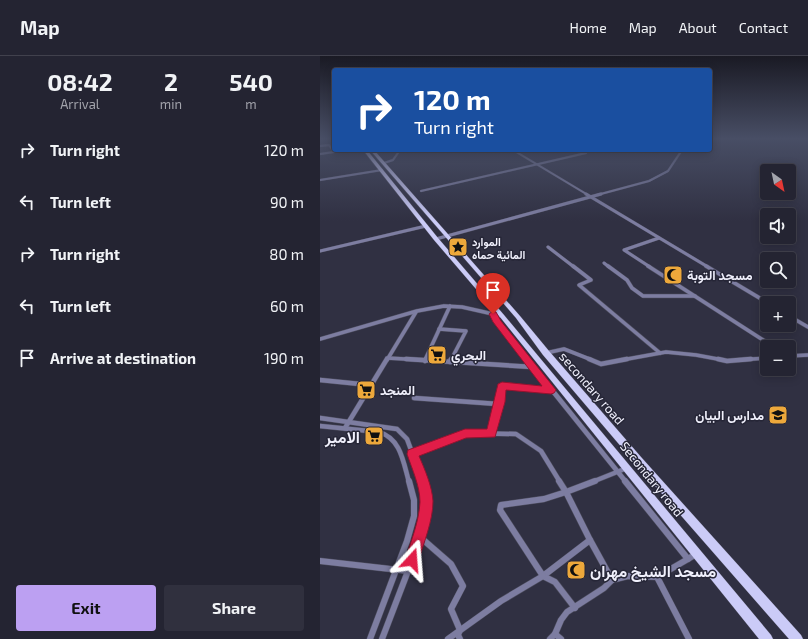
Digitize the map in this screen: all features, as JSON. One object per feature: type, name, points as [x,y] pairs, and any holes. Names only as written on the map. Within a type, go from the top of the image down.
[{"type":"main road","name":"Secondary road","points":[[383,166],[436,239],[502,316],[767,639]]},
{"type":"main road","name":"secondary road","points":[[383,166],[448,236],[518,317],[546,353],[797,639]]},
{"type":"street","points":[[320,180],[382,166]]},
{"type":"street","points":[[421,191],[533,166]]},
{"type":"street","points":[[540,166],[760,298]]},
{"type":"street","points":[[436,239],[591,198],[660,176],[668,171],[671,166]]},
{"type":"street","points":[[320,251],[426,226]]},
{"type":"street","points":[[659,238],[624,250],[664,278],[696,296],[763,340]]},
{"type":"street","points":[[548,247],[591,280],[579,285],[660,353]]},
{"type":"street","points":[[604,263],[627,280],[632,288],[644,296],[696,296]]},
{"type":"street","points":[[320,339],[417,311],[450,306],[462,306],[502,316]]},
{"type":"street","points":[[425,361],[450,306]]},
{"type":"street","points":[[345,428],[370,385],[417,311]]},
{"type":"street","points":[[493,314],[497,322],[551,390],[688,559]]},
{"type":"street","points":[[796,320],[808,327]]},
{"type":"street","points":[[439,329],[466,331],[450,362]]},
{"type":"street","points":[[546,353],[564,349],[601,364],[666,352],[696,355],[726,362],[760,359]]},
{"type":"street","points":[[796,355],[808,354]]},
{"type":"street","points":[[387,358],[533,367]]},
{"type":"street","points":[[320,380],[370,385]]},
{"type":"street","points":[[491,434],[502,386],[551,390]]},
{"type":"street","points":[[414,398],[498,404]]},
{"type":"street","points":[[321,420],[377,425],[397,429],[407,439],[422,478],[426,501],[420,537],[382,639]]},
{"type":"street","points":[[320,426],[379,432],[388,435],[395,441],[403,460],[414,500],[414,516],[407,541],[370,639]]},
{"type":"street","points":[[412,454],[465,433],[516,434],[541,451],[566,492],[612,580]]},
{"type":"street","points":[[576,608],[555,582],[543,576],[500,510],[501,505],[544,499],[627,468]]},
{"type":"street","points":[[420,537],[451,564],[463,586],[451,609],[460,630],[458,635],[460,639]]},
{"type":"street","points":[[448,639],[501,601],[543,576],[590,540]]},
{"type":"street","points":[[561,639],[552,636],[567,612],[576,608],[604,588],[612,580],[628,576],[657,577],[697,553]]},
{"type":"street","points":[[320,561],[396,571],[408,571]]},
{"type":"street","points":[[657,577],[689,639]]},
{"type":"place","name":"الموارد المائية حماه","points":[[458,247]]},
{"type":"place","name":"مسجد التوبة","points":[[673,275]]},
{"type":"place","name":"البحري","points":[[437,355]]},
{"type":"place","name":"المنجد","points":[[366,390]]},
{"type":"place","name":"مدارس البيان","points":[[778,415]]},
{"type":"place","name":"الامير","points":[[374,436]]},
{"type":"place","name":"مسجد الشيخ مهران","points":[[576,570]]},
{"type":"route","points":[[412,560],[420,537],[426,501],[422,478],[412,454],[465,433],[491,434],[502,386],[551,390],[497,322],[493,314]]}]
